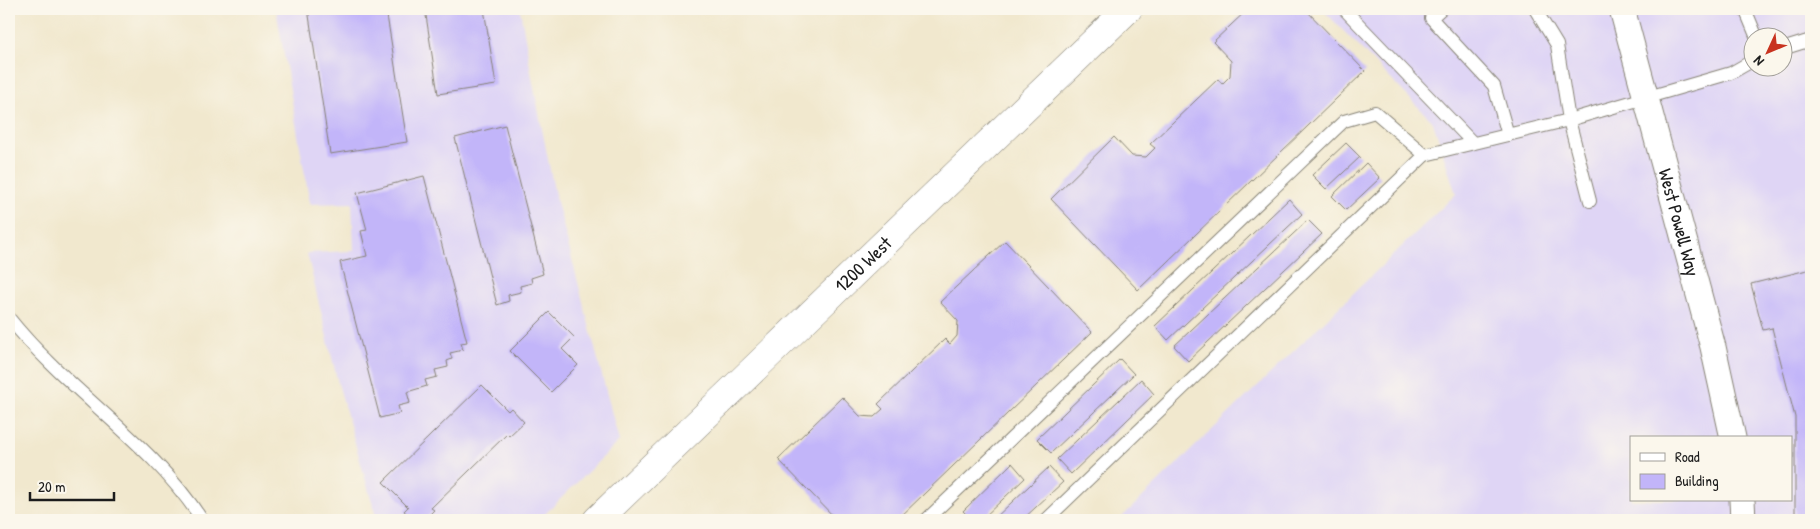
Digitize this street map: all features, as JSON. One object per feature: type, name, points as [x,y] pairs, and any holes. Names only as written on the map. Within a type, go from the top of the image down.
[{"type":"main road","name":"1200 West","points":[[609,515],[1128,9]]},
{"type":"street","name":"West Powell Way","points":[[1622,9],[1644,98],[1718,364],[1733,436]]},
{"type":"street","points":[[1742,502],[1743,520]]},
{"type":"lane","points":[[1344,9],[1473,143]]},
{"type":"lane","points":[[1441,9],[1431,18],[1494,86],[1508,135]]},
{"type":"lane","points":[[1535,9],[1557,45],[1569,120],[1590,201]]},
{"type":"lane","points":[[1745,9],[1753,28]]},
{"type":"lane","points":[[1792,46],[1811,40]]},
{"type":"lane","points":[[1046,520],[1425,155],[1569,120],[1730,73],[1742,66]]},
{"type":"lane","points":[[926,520],[1344,121],[1375,112],[1425,155]]},
{"type":"lane","points":[[9,318],[46,361],[100,409],[159,467],[202,520]]},
{"type":"shaded area","points":[[276,9],[520,9],[554,190],[619,441],[539,520],[377,520],[338,383],[307,253],[354,251],[352,203],[310,204]]},
{"type":"shaded area","points":[[1322,9],[1811,9],[1811,520],[1119,520],[1456,194],[1433,122]]},
{"type":"building","points":[[308,9],[386,9],[407,142],[330,154]]},
{"type":"building","points":[[425,9],[484,9],[496,85],[438,94]]},
{"type":"building","points":[[1248,9],[1305,9],[1365,71],[1138,290],[1051,199],[1114,137],[1132,156],[1146,157],[1155,148],[1150,144],[1218,79],[1222,84],[1230,76],[1231,61],[1213,42]]},
{"type":"building","points":[[505,125],[543,274],[531,278],[532,283],[520,286],[521,292],[508,295],[509,301],[497,305],[455,138]]},
{"type":"building","points":[[1346,143],[1360,157],[1326,189],[1312,175]]},
{"type":"building","points":[[1366,163],[1380,178],[1346,210],[1332,196]]},
{"type":"building","points":[[424,176],[467,342],[461,343],[463,350],[450,353],[452,359],[447,361],[448,367],[435,370],[437,377],[425,380],[427,386],[407,392],[410,403],[398,406],[400,413],[380,418],[340,262],[367,256],[361,231],[367,230],[357,193]]},
{"type":"building","points":[[1289,199],[1302,214],[1168,340],[1155,326]]},
{"type":"building","points":[[1308,220],[1322,234],[1188,361],[1174,346]]},
{"type":"building","points":[[1005,241],[1092,332],[897,520],[837,520],[778,459],[842,397],[860,416],[874,417],[883,409],[878,404],[945,339],[950,344],[957,336],[958,321],[940,302]]},
{"type":"building","points":[[1811,269],[1811,520],[1795,520],[1795,417],[1772,328],[1763,330],[1751,284]]},
{"type":"building","points":[[549,312],[574,337],[562,349],[578,365],[551,392],[510,351]]},
{"type":"building","points":[[1120,359],[1134,374],[1051,453],[1037,439]]},
{"type":"building","points":[[1141,379],[1154,394],[1071,474],[1057,459]]},
{"type":"building","points":[[482,385],[508,411],[511,408],[524,422],[509,436],[507,434],[431,508],[434,510],[424,520],[414,520],[404,511],[408,507],[383,482]]},
{"type":"building","points":[[1012,463],[1025,478],[981,520],[972,520],[963,511]]},
{"type":"building","points":[[1049,467],[1063,482],[1022,520],[993,520]]}]
